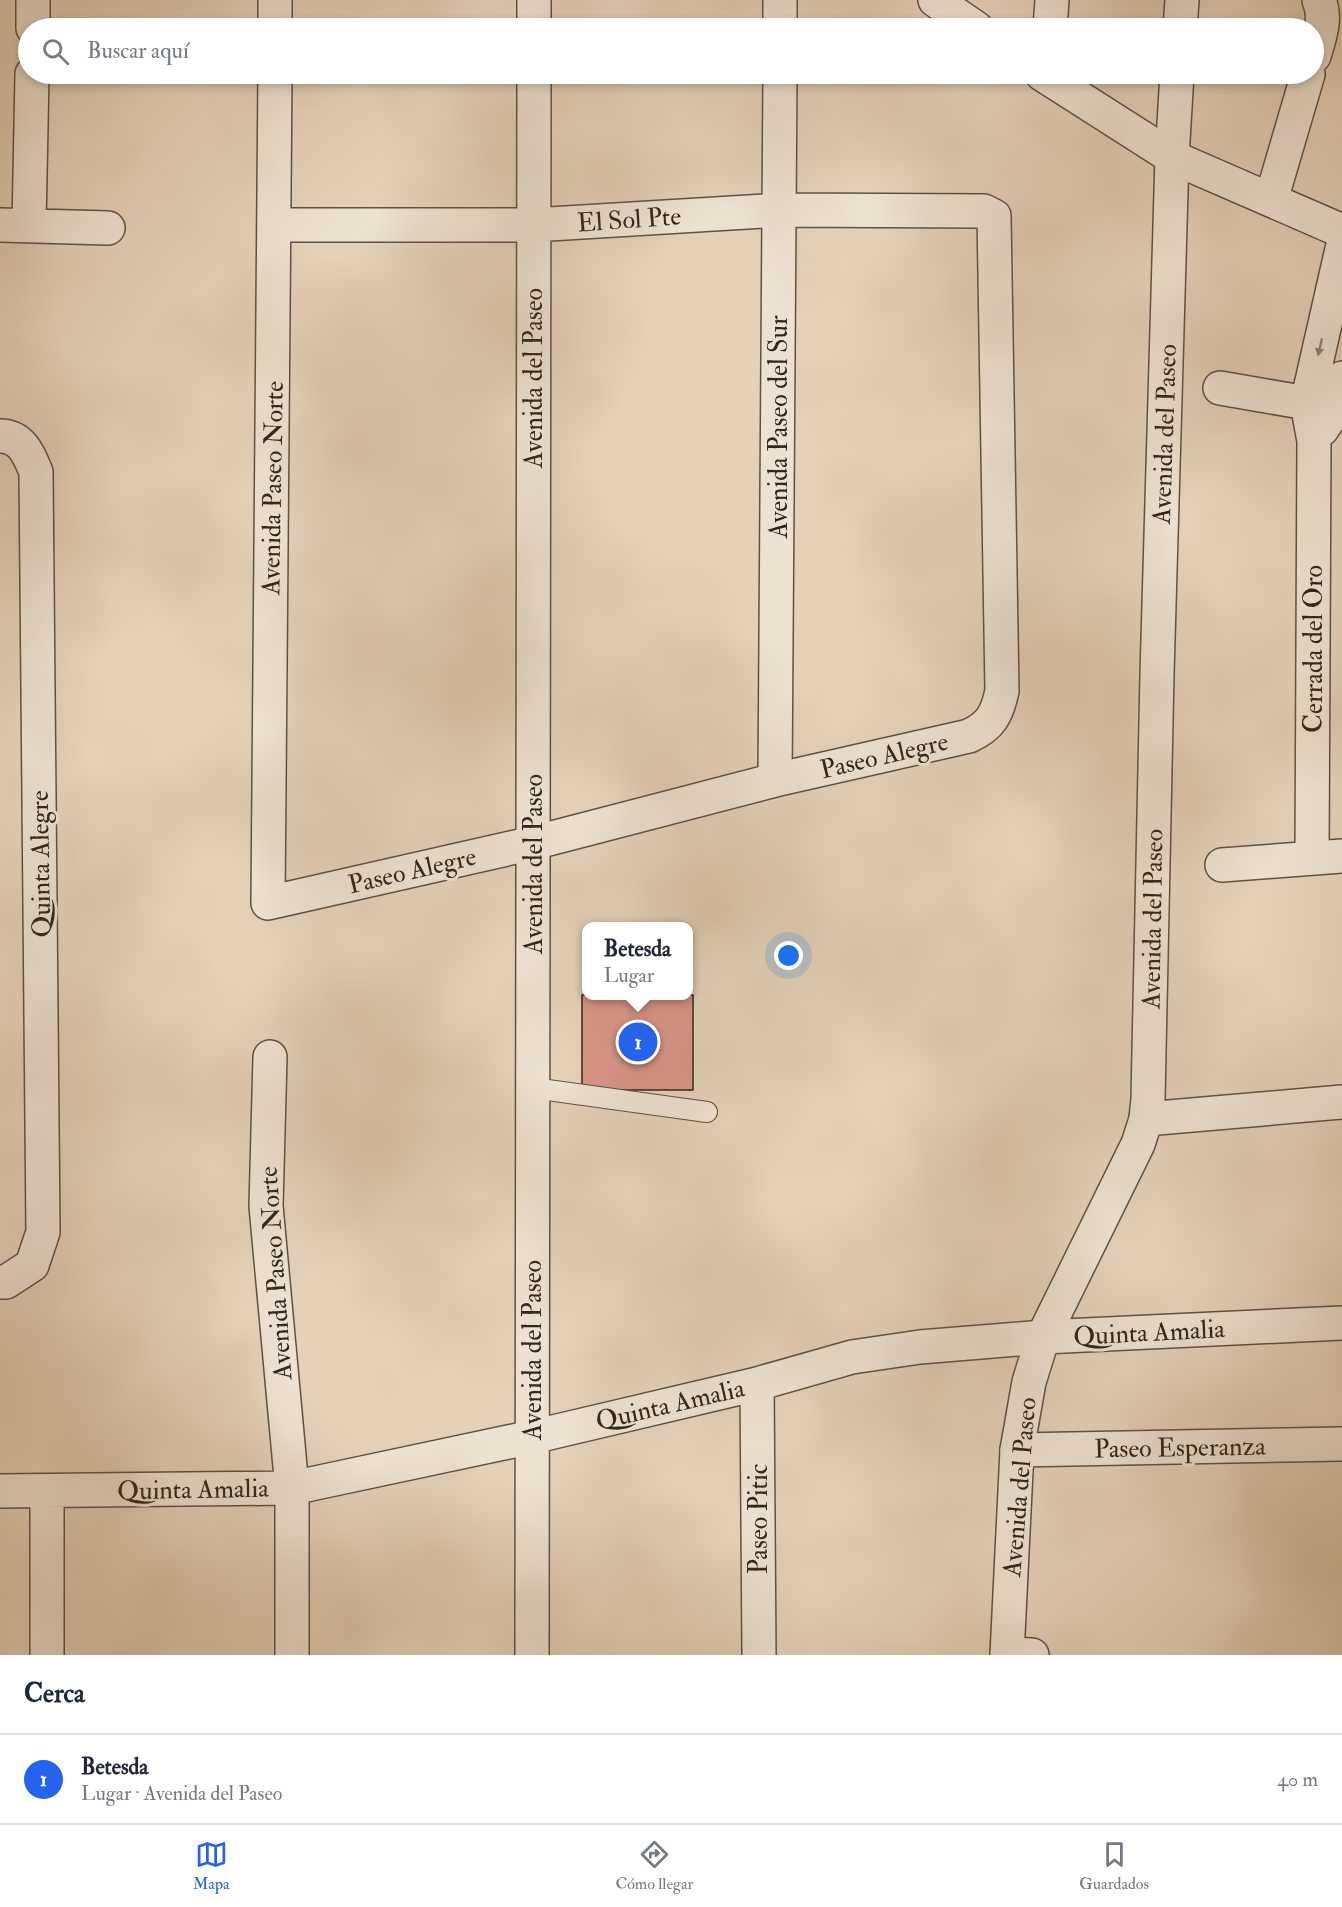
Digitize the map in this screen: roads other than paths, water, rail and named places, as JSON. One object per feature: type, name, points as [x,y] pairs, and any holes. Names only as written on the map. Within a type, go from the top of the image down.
[{"type":"street","points":[[33,0],[33,18]]},
{"type":"street","points":[[275,0],[275,18]]},
{"type":"street","points":[[534,0],[534,18]]},
{"type":"street","points":[[780,0],[780,18]]},
{"type":"street","points":[[935,0],[961,18]]},
{"type":"street","points":[[1051,18],[1052,0]]},
{"type":"street","points":[[1181,18],[1182,0]]},
{"type":"street","points":[[1319,0],[1323,18]]},
{"type":"street","points":[[31,84],[14,225],[108,228]]},
{"type":"street","name":"Avenida Paseo Norte","points":[[268,903],[275,84]]},
{"type":"street","name":"Avenida del Paseo","points":[[532,1655],[534,84]]},
{"type":"street","name":"Avenida Paseo del Sur","points":[[775,780],[780,84]]},
{"type":"street","points":[[1060,84],[1172,157],[1342,231]]},
{"type":"street","name":"Avenida del Paseo","points":[[1007,1655],[1017,1450],[1029,1382],[1043,1337],[1138,1144],[1146,1119],[1172,157],[1176,84]]},
{"type":"street","points":[[1271,200],[1305,84]]},
{"type":"street","name":"El Sol Pte","points":[[274,225],[533,225],[780,210],[984,211]]},
{"type":"street","name":"Paseo Alegre","points":[[268,903],[533,843],[775,780],[969,736],[981,730],[991,720],[998,707],[1002,691],[995,218],[984,211]]},
{"type":"street","name":"Cerrada del Oro","points":[[1328,409],[1342,249]]},
{"type":"street","name":"Cerrada del Oro","points":[[1222,865],[1327,857],[1314,441],[1342,378]]},
{"type":"street","points":[[1220,388],[1328,409]]},
{"type":"street","name":"Quinta Alegre","points":[[0,1282],[6,1282],[32,1265],[43,1232],[36,472],[26,448],[4,436]]},
{"type":"street","name":"Avenida Paseo Norte","points":[[270,1058],[266,1206],[292,1488],[292,1655]]},
{"type":"street","points":[[1146,1119],[1342,1102]]},
{"type":"street","name":"Quinta Amalia","points":[[0,1491],[292,1488],[532,1437],[757,1384],[852,1357],[920,1347],[1043,1337],[1342,1323]]},
{"type":"street","name":"Paseo Pitic","points":[[757,1384],[759,1655]]},
{"type":"street","name":"Paseo Esperanza","points":[[1017,1450],[1342,1444]]},
{"type":"street","points":[[47,1492],[47,1655]]},
{"type":"street","points":[[1007,1655],[1032,1655]]},
{"type":"lane","points":[[533,1088],[706,1112]]},
{"type":"place","name":"Betesda","points":[[638,1042]]}]
